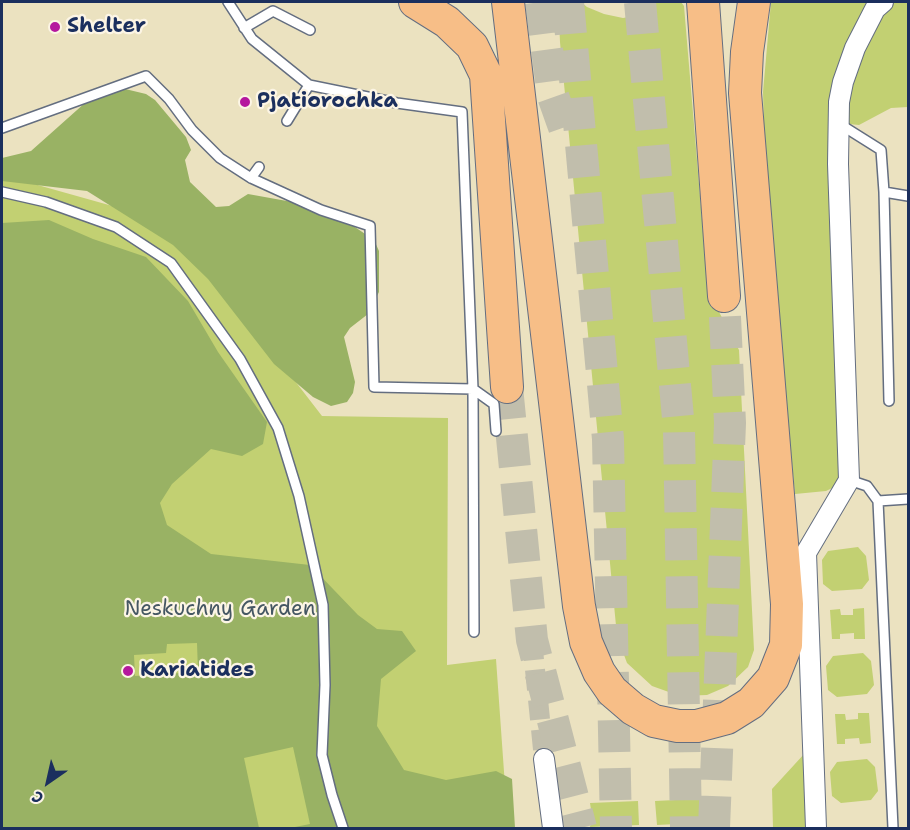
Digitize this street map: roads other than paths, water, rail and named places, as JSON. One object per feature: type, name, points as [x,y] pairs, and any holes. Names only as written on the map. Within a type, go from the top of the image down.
[{"type":"main road","points":[[415,2],[447,22],[472,46],[486,75],[507,387]]},
{"type":"main road","points":[[508,2],[585,642],[599,672],[612,691],[633,709],[654,721],[678,726],[697,726],[727,718],[751,703],[773,678],[786,645],[787,604],[745,93],[747,52],[754,2]]},
{"type":"main road","points":[[703,2],[724,296]]},
{"type":"street","points":[[816,828],[806,553],[849,480],[838,123],[843,82],[855,48],[875,9],[883,2]]},
{"type":"street","points":[[544,759],[553,828]]},
{"type":"lane","points":[[228,2],[252,39],[309,85],[462,112],[473,389],[474,632]]},
{"type":"lane","points":[[244,28],[273,11],[310,30]]},
{"type":"lane","points":[[2,128],[146,76],[169,99],[192,130],[220,158],[251,178],[321,210],[370,226],[374,387],[473,389],[494,404],[496,431]]},
{"type":"lane","points":[[287,121],[309,85]]},
{"type":"lane","points":[[838,123],[880,150],[884,192],[889,401]]},
{"type":"lane","points":[[251,178],[259,166]]},
{"type":"lane","points":[[2,192],[46,202],[116,227],[171,263],[240,359],[278,428],[299,496],[323,605],[325,662],[322,755],[343,828]]},
{"type":"lane","points":[[884,192],[909,196]]},
{"type":"lane","points":[[849,480],[867,486],[878,501],[893,828]]},
{"type":"lane","points":[[878,501],[909,499]]},
{"type":"tunnel","points":[[541,2],[553,96],[569,141]]},
{"type":"tunnel","points":[[568,2],[608,439],[616,828]]},
{"type":"tunnel","points":[[640,2],[679,429],[686,828]]},
{"type":"tunnel","points":[[714,828],[730,423],[724,296]]},
{"type":"tunnel","points":[[507,387],[532,640],[581,828]]},
{"type":"tunnel","points":[[532,640],[544,759]]},
{"type":"place","name":"Shelter","points":[[55,27]]},
{"type":"place","name":"Pjatiorochka","points":[[245,102]]},
{"type":"place","name":"Kariatides","points":[[128,671]]},
{"type":"park label","name":"Neskuchny Garden","points":[[220,610]]}]
